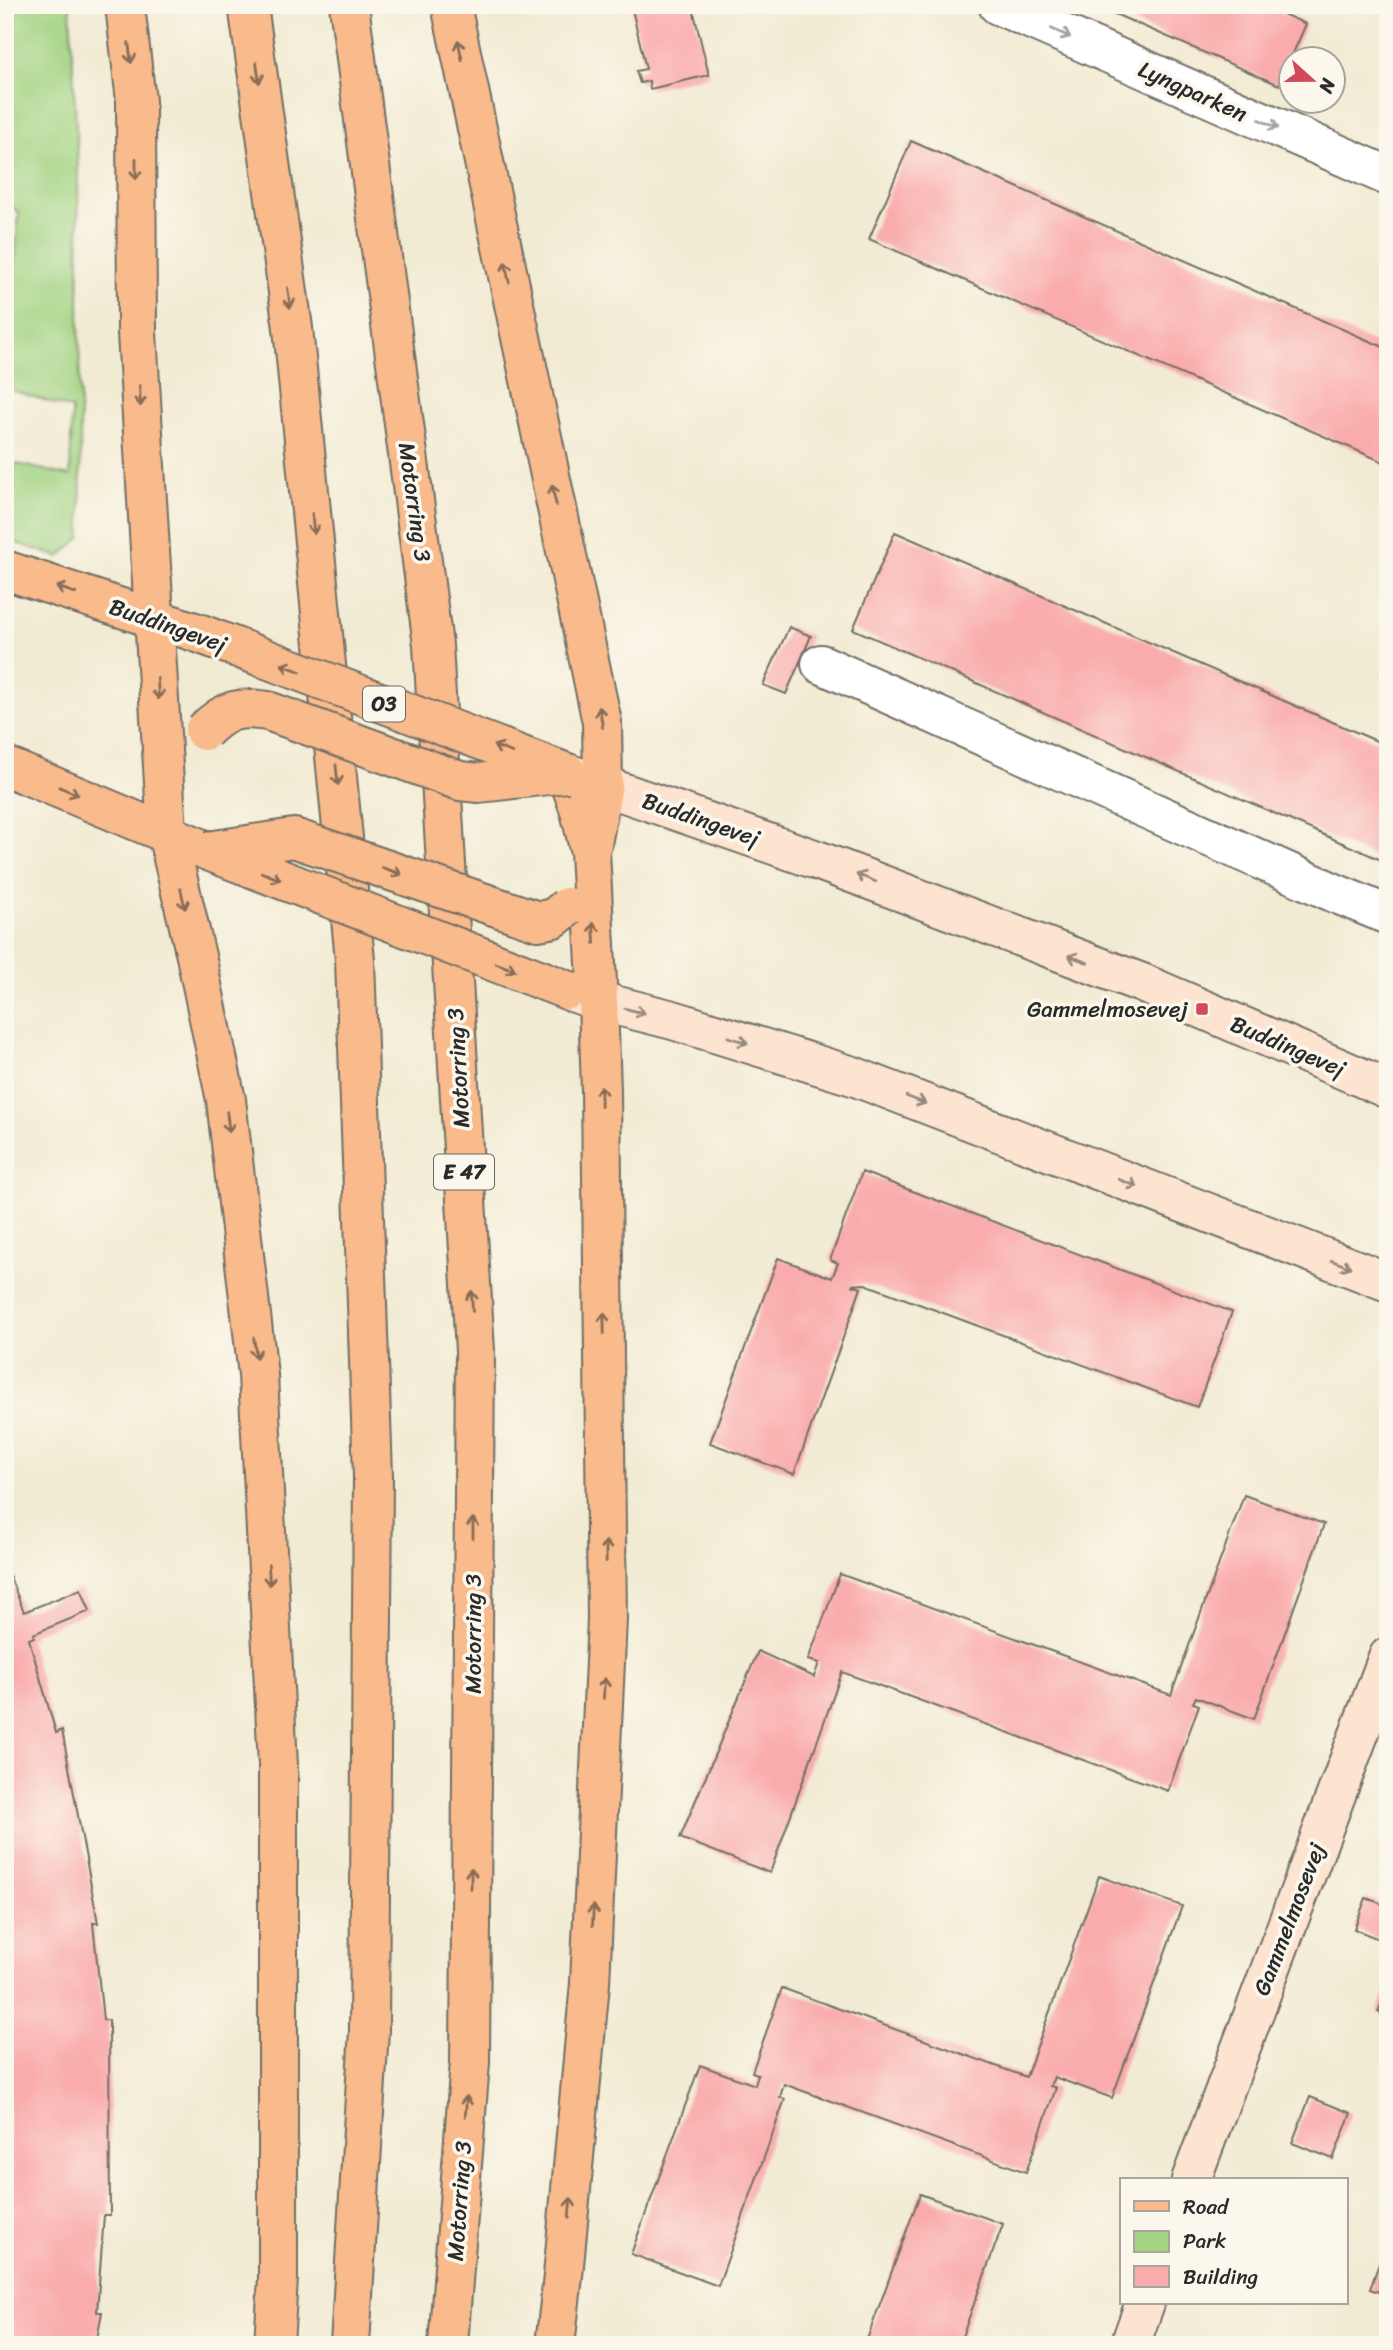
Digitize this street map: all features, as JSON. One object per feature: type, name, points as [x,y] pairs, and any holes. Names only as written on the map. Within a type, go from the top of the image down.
[{"type":"main road","points":[[125,5],[136,101],[137,333],[167,833],[226,1100],[258,1375],[278,1765],[278,2278],[274,2345]]},
{"type":"main road","points":[[248,5],[293,328],[355,960],[373,1476],[369,2030],[350,2345]]},
{"type":"main road","name":"Motorring 3","points":[[349,5],[433,645],[475,1351],[470,2062],[448,2345]]},
{"type":"main road","points":[[451,5],[603,722],[603,785],[590,852],[582,996],[601,1091],[607,1619],[590,1983],[564,2276],[555,2345]]},
{"type":"main road","name":"Buddingevej","points":[[5,570],[201,634],[567,773]]},
{"type":"main road","points":[[167,833],[188,758],[204,731],[216,719],[232,710],[250,708],[268,711],[460,781],[479,783],[567,773],[590,852],[575,894],[567,906],[554,918],[538,920],[294,838],[208,851]]},
{"type":"main road","points":[[5,766],[208,851],[582,996]]},
{"type":"street","name":"Lyngparken","points":[[998,5],[1388,176]]},
{"type":"street","points":[[821,664],[1388,915]]},
{"type":"street","name":"Buddingevej","points":[[567,773],[805,855],[1129,978],[1388,1089]]},
{"type":"street","points":[[582,996],[673,1020],[853,1076],[1388,1282]]},
{"type":"street","name":"Gammelmosevej","points":[[1192,2178],[1388,1657]]},
{"type":"street","points":[[1130,2345],[1145,2304]]},
{"type":"green space","points":[[5,5],[70,5],[78,166],[81,537],[59,557],[5,539],[5,461],[70,476],[72,409],[11,390],[8,343],[19,212],[5,203]]},
{"type":"building","points":[[631,5],[692,5],[709,75],[650,89],[649,81],[640,83],[636,71],[646,69]]},
{"type":"building","points":[[1094,5],[1262,5],[1306,24],[1296,46],[1278,46],[1278,85]]},
{"type":"building","points":[[911,141],[1388,349],[1388,464],[869,239]]},
{"type":"building","points":[[895,532],[1388,746],[1388,863],[853,629]]},
{"type":"building","points":[[789,627],[811,636],[786,694],[763,685]]},
{"type":"building","points":[[862,1172],[1232,1312],[1197,1407],[865,1284],[852,1285],[861,1288],[794,1474],[710,1443],[778,1258],[832,1278],[838,1263],[830,1260]]},
{"type":"building","points":[[1244,1495],[1324,1524],[1254,1719],[1196,1697],[1193,1703],[1199,1705],[1168,1791],[842,1672],[770,1873],[680,1838],[758,1651],[814,1677],[819,1663],[808,1660],[840,1574],[1171,1695]]},
{"type":"building","points":[[5,1565],[24,1612],[81,1589],[90,1611],[33,1634],[34,1637],[29,1639],[56,1733],[62,1730],[98,1923],[93,1923],[103,2020],[109,2020],[110,2215],[104,2215],[97,2312],[102,2312],[96,2345],[5,2345],[5,2209],[9,2209],[8,2027],[5,2027]]},
{"type":"building","points":[[1099,1876],[1182,1906],[1112,2098],[1054,2077],[1050,2086],[1056,2088],[1026,2172],[784,2084],[780,2097],[785,2099],[718,2286],[631,2254],[700,2065],[755,2085],[758,2074],[752,2072],[782,1988],[1026,2077]]},
{"type":"building","points":[[1366,1898],[1388,1906],[1388,1943],[1354,1929]]},
{"type":"building","points":[[1388,1987],[1388,2016],[1378,2012]]},
{"type":"building","points":[[1310,2097],[1351,2113],[1333,2159],[1292,2143]]},
{"type":"building","points":[[920,2194],[1003,2224],[959,2345],[865,2345]]},
{"type":"building","points":[[1388,2241],[1388,2295],[1370,2289]]},
{"type":"place","name":"Gammelmosevej","points":[[1202,1009]]}]
